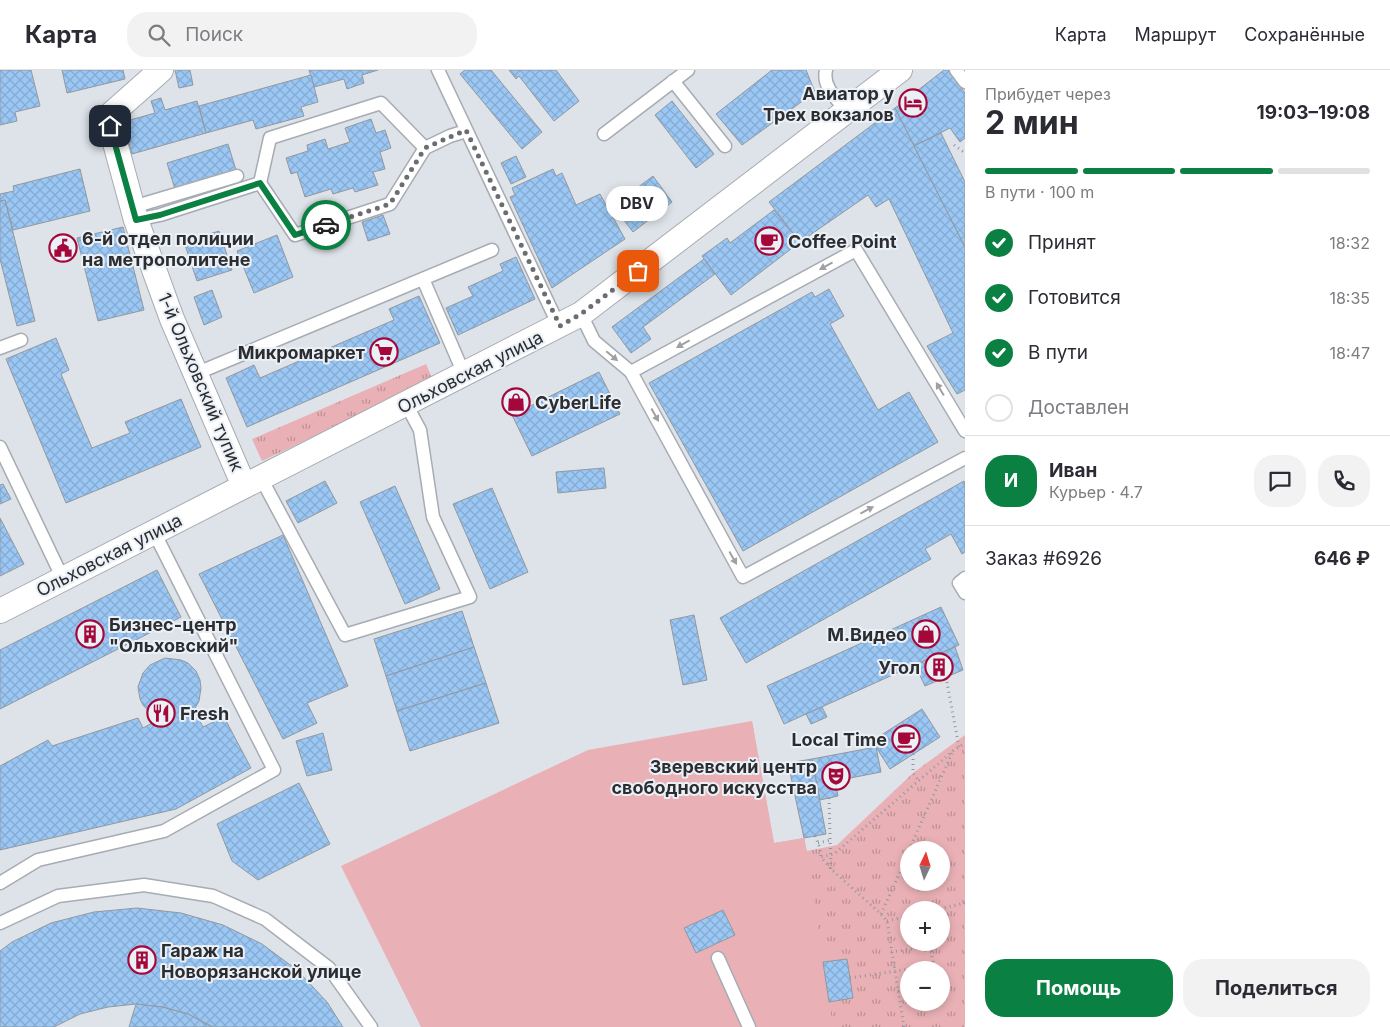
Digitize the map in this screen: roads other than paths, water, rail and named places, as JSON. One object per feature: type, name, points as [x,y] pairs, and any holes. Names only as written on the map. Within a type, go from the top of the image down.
[{"type":"street","name":"Ольховская улица","points":[[0,611],[581,314],[900,70]]},
{"type":"street","name":"1-й Ольховский тупик","points":[[151,74],[108,117],[135,214],[172,319],[196,374],[252,482]]},
{"type":"lane","points":[[438,70],[560,326]]},
{"type":"lane","points":[[604,134],[688,70]]},
{"type":"lane","points":[[956,70],[965,82]]},
{"type":"lane","points":[[824,71],[828,88],[847,111]]},
{"type":"lane","points":[[673,82],[725,146]]},
{"type":"lane","points":[[425,148],[380,103],[270,138],[260,183],[295,235],[390,204],[425,148],[466,130]]},
{"type":"lane","points":[[135,214],[237,176]]},
{"type":"lane","points":[[135,214],[160,215],[260,183]]},
{"type":"lane","points":[[196,374],[492,250]]},
{"type":"lane","points":[[631,372],[856,250],[965,431]]},
{"type":"lane","points":[[423,279],[464,374]]},
{"type":"lane","points":[[581,314],[594,340],[631,372],[743,577],[965,458]]},
{"type":"lane","points":[[0,348],[21,340]]},
{"type":"lane","points":[[252,482],[345,636],[470,596],[433,517],[420,430],[406,404]]},
{"type":"lane","points":[[0,447],[63,578]]},
{"type":"lane","points":[[0,882],[38,860],[164,832],[274,770],[154,532]]},
{"type":"lane","points":[[965,578],[959,583],[965,593]]},
{"type":"lane","points":[[0,923],[58,896],[144,885],[213,896],[266,919],[329,968],[371,1027]]},
{"type":"lane","points":[[718,958],[749,1027]]},
{"type":"place","name":"Авиатор у Трех вокзалов","points":[[913,103]]},
{"type":"place","name":"Coffee Point","points":[[769,241]]},
{"type":"place","name":"6-й отдел полиции на метрополитене","points":[[63,248]]},
{"type":"place","name":"DBV","points":[[638,271]]},
{"type":"place","name":"Микромаркет","points":[[384,352]]},
{"type":"place","name":"CyberLife","points":[[516,402]]},
{"type":"place","name":"Бизнес-центр \"Ольховский\"","points":[[90,634]]},
{"type":"place","name":"М.Видео","points":[[926,634]]},
{"type":"place","name":"Угол","points":[[939,667]]},
{"type":"place","name":"Fresh","points":[[161,713]]},
{"type":"place","name":"Local Time","points":[[906,739]]},
{"type":"place","name":"Зверевский центр свободного искусства","points":[[836,776]]},
{"type":"place","name":"Гараж на Новорязанской улице","points":[[142,960]]}]
